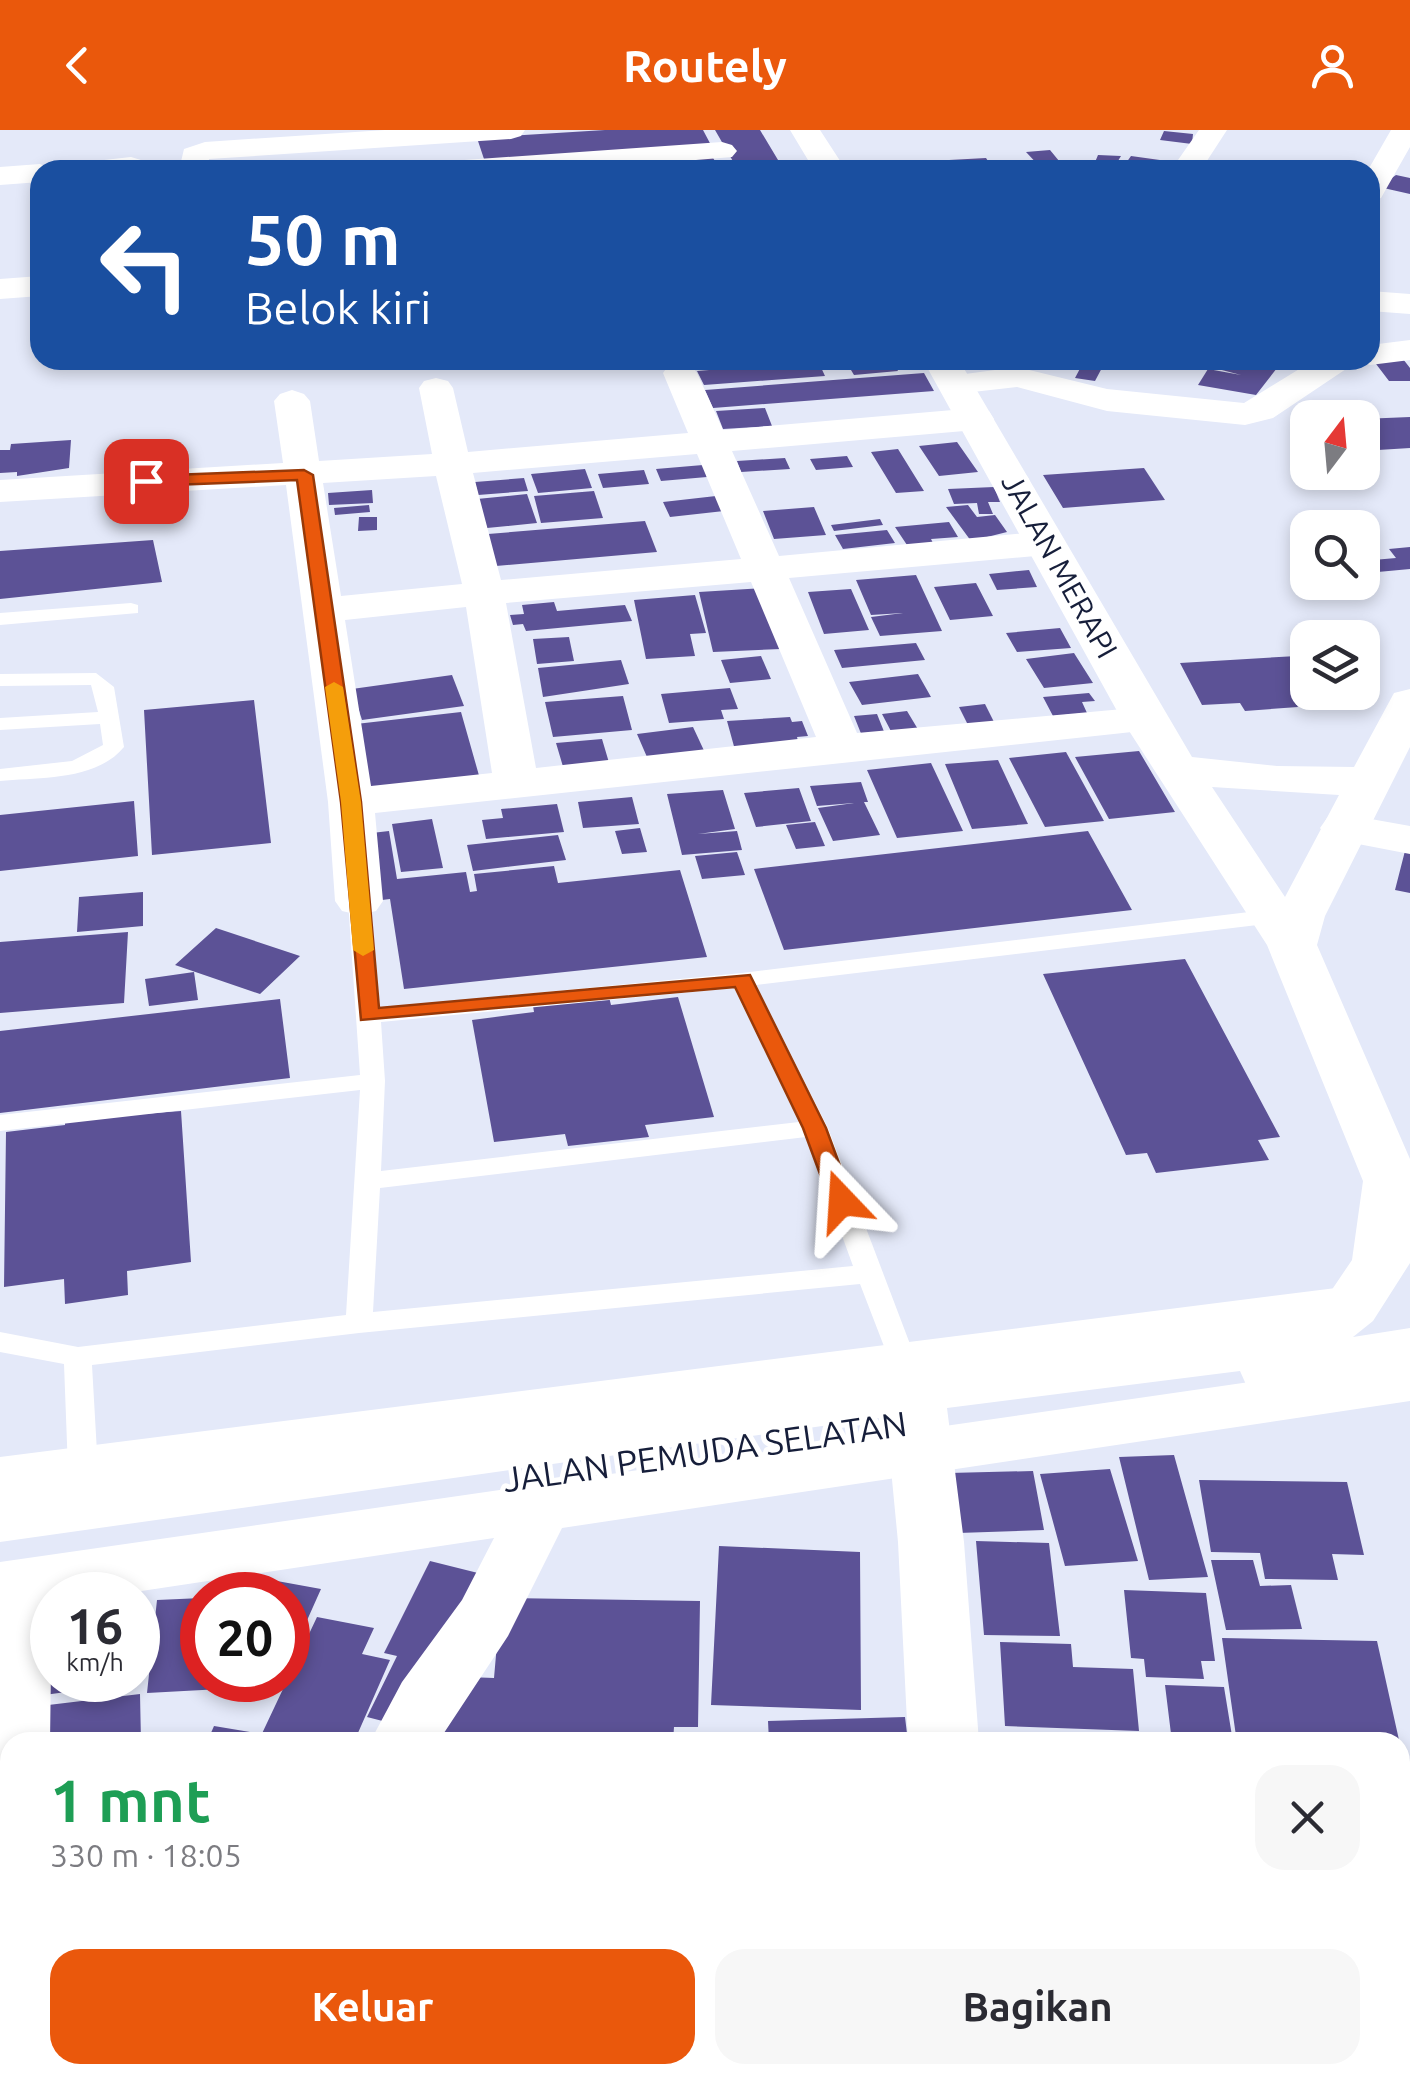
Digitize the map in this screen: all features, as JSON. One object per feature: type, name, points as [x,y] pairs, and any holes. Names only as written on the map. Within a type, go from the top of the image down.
[{"type":"main road","points":[[804,130],[824,160]]},
{"type":"main road","name":"JALAN MERAPI","points":[[957,388],[1145,720],[1283,930],[1400,1188]]},
{"type":"main road","points":[[1283,930],[1300,916],[1366,781],[1410,702]]},
{"type":"main road","points":[[1180,770],[1276,780],[1366,781]]},
{"type":"main road","points":[[1352,1306],[1382,1262],[1400,1188]]},
{"type":"main road","name":"JALAN PEMUDA SELATAN","points":[[915,1406],[1283,1344],[1323,1329],[1352,1306]]},
{"type":"main road","name":"JALAN PEMUDA SELATAN","points":[[0,1517],[1410,1350]]},
{"type":"main road","points":[[915,1406],[943,1732]]},
{"type":"main road","name":"JALAN PEMUDA SELATAN","points":[[7,1574],[84,1506]]},
{"type":"street","points":[[194,160],[194,156],[205,151],[511,130]]},
{"type":"street","points":[[1193,160],[1213,130]]},
{"type":"street","points":[[1380,174],[1405,130]]},
{"type":"street","points":[[443,135],[449,160]]},
{"type":"street","points":[[593,160],[721,151]]},
{"type":"street","points":[[0,176],[30,174]]},
{"type":"street","points":[[0,199],[30,197]]},
{"type":"street","points":[[0,289],[30,287]]},
{"type":"street","points":[[1380,302],[1410,304]]},
{"type":"street","points":[[1380,354],[1410,350]]},
{"type":"street","points":[[0,491],[220,476],[304,475],[712,444],[1017,377],[1120,402],[1246,414],[1260,410],[1322,370]]},
{"type":"street","points":[[680,374],[842,747]]},
{"type":"street","points":[[436,388],[484,592],[516,781]]},
{"type":"street","points":[[292,401],[351,802],[359,901]]},
{"type":"street","points":[[323,610],[484,592],[1047,543]]},
{"type":"street","points":[[351,802],[842,747],[1145,720]]},
{"type":"street","points":[[1343,828],[1410,840]]},
{"type":"street","points":[[15,1732],[7,1574],[542,1506],[915,1406],[1352,1306]]},
{"type":"street","points":[[915,1406],[1410,1380]]},
{"type":"street","points":[[0,1480],[84,1506]]},
{"type":"street","points":[[409,1732],[426,1701],[485,1618],[542,1506]]},
{"type":"lane","points":[[0,619],[131,609]]},
{"type":"lane","points":[[0,680],[96,680],[104,687],[114,747],[104,756],[0,774]]},
{"type":"lane","points":[[0,724],[108,717]]},
{"type":"lane","points":[[359,901],[373,1081],[359,1323]]},
{"type":"lane","points":[[369,1016],[1283,930]]},
{"type":"lane","points":[[742,980],[814,1128],[915,1406]]},
{"type":"lane","points":[[0,1123],[373,1081]]},
{"type":"lane","points":[[365,1181],[814,1128]]},
{"type":"lane","points":[[0,1342],[78,1357],[359,1323],[868,1274]]},
{"type":"lane","points":[[78,1357],[84,1506]]},
{"type":"building","points":[[605,130],[703,130],[712,147],[484,160],[477,138]]},
{"type":"building","points":[[715,130],[760,130],[778,160],[732,160]]},
{"type":"building","points":[[1164,131],[1193,134],[1192,144],[1160,140]]},
{"type":"building","points":[[1050,150],[1058,160],[1034,160],[1026,152]]},
{"type":"building","points":[[1098,155],[1121,156],[1119,160],[1096,160]]},
{"type":"building","points":[[712,156],[714,160],[663,160]]},
{"type":"building","points":[[1131,156],[1160,160],[1128,160]]},
{"type":"building","points":[[1396,175],[1410,178],[1410,194],[1380,186]]},
{"type":"building","points":[[1403,359],[1410,368],[1410,381],[1389,381],[1380,369],[1380,360]]},
{"type":"building","points":[[822,370],[825,376],[704,385],[697,371]]},
{"type":"building","points":[[851,370],[898,371],[854,375]]},
{"type":"building","points":[[1079,370],[1101,370],[1095,381],[1075,378]]},
{"type":"building","points":[[1207,370],[1241,375],[1222,370],[1275,370],[1256,395],[1198,385]]},
{"type":"building","points":[[924,373],[934,391],[713,408],[705,390]]},
{"type":"building","points":[[765,408],[772,426],[723,429],[716,411]]},
{"type":"building","points":[[1410,417],[1410,448],[1380,450],[1380,418]]},
{"type":"building","points":[[71,440],[69,468],[17,476],[17,472],[0,473],[0,450],[10,450],[11,444]]},
{"type":"building","points":[[957,442],[978,472],[939,476],[919,446]]},
{"type":"building","points":[[898,449],[924,491],[896,493],[871,452]]},
{"type":"building","points":[[847,456],[853,467],[816,470],[810,459]]},
{"type":"building","points":[[785,458],[790,469],[741,472],[737,461]]},
{"type":"building","points":[[703,465],[707,477],[661,481],[656,469]]},
{"type":"building","points":[[1144,468],[1165,500],[1063,508],[1043,475]]},
{"type":"building","points":[[585,469],[592,488],[538,493],[531,474]]},
{"type":"building","points":[[644,470],[649,484],[603,488],[598,474]]},
{"type":"building","points":[[524,478],[528,491],[478,495],[475,482]]},
{"type":"building","points":[[994,487],[1000,502],[988,502],[993,514],[979,514],[977,503],[954,504],[948,489]]},
{"type":"building","points":[[372,490],[373,503],[329,505],[328,493]]},
{"type":"building","points":[[594,491],[603,518],[541,523],[534,496]]},
{"type":"building","points":[[527,494],[537,523],[487,528],[477,499]]},
{"type":"building","points":[[716,496],[724,511],[670,517],[663,502]]},
{"type":"building","points":[[369,505],[370,512],[335,515],[334,508]]},
{"type":"building","points":[[968,505],[977,517],[995,515],[1007,532],[971,541],[946,507]]},
{"type":"building","points":[[814,507],[826,535],[774,539],[763,511]]},
{"type":"building","points":[[359,517],[377,517],[377,530],[358,531]]},
{"type":"building","points":[[880,519],[883,525],[834,531],[831,525]]},
{"type":"building","points":[[645,521],[657,552],[496,566],[488,534]]},
{"type":"building","points":[[949,522],[958,537],[931,539],[936,549],[911,551],[895,527]]},
{"type":"building","points":[[887,530],[895,543],[843,549],[835,535]]},
{"type":"building","points":[[153,540],[162,582],[0,599],[0,551]]},
{"type":"building","points":[[1410,547],[1410,569],[1380,572],[1380,559],[1396,558],[1389,549]]},
{"type":"building","points":[[1029,570],[1037,587],[997,590],[989,574]]},
{"type":"building","points":[[916,575],[942,631],[880,636],[871,617],[903,613],[871,615],[856,580]]},
{"type":"building","points":[[976,583],[993,616],[950,620],[934,587]]},
{"type":"building","points":[[765,588],[781,649],[713,652],[699,592]]},
{"type":"building","points":[[851,589],[869,630],[824,634],[808,592]]},
{"type":"building","points":[[695,595],[706,633],[690,634],[695,656],[646,659],[634,600]]},
{"type":"building","points":[[554,602],[557,611],[625,605],[632,621],[526,631],[523,624],[513,625],[510,615],[524,614],[522,605]]},
{"type":"building","points":[[1060,628],[1071,648],[1017,652],[1006,633]]},
{"type":"building","points":[[569,637],[574,661],[537,664],[533,639]]},
{"type":"building","points":[[916,643],[925,660],[842,668],[834,650]]},
{"type":"building","points":[[1074,653],[1093,683],[1044,688],[1026,659]]},
{"type":"building","points":[[761,656],[771,679],[730,683],[721,660]]},
{"type":"building","points":[[1290,656],[1290,708],[1245,711],[1240,703],[1202,705],[1180,663]]},
{"type":"building","points":[[621,660],[629,684],[543,697],[538,668]]},
{"type":"building","points":[[918,674],[931,697],[862,705],[849,682]]},
{"type":"building","points":[[452,675],[464,706],[362,720],[352,689]]},
{"type":"building","points":[[730,688],[738,709],[721,710],[724,719],[669,723],[661,694]]},
{"type":"building","points":[[1089,693],[1095,701],[1082,702],[1087,713],[1053,716],[1043,697]]},
{"type":"building","points":[[623,696],[632,730],[553,737],[545,702]]},
{"type":"building","points":[[254,700],[271,843],[152,855],[144,710]]},
{"type":"building","points":[[985,704],[996,726],[970,729],[959,707]]},
{"type":"building","points":[[907,711],[919,731],[893,735],[882,714]]},
{"type":"building","points":[[461,712],[480,779],[372,792],[356,724]]},
{"type":"building","points":[[877,714],[885,734],[862,736],[854,716]]},
{"type":"building","points":[[790,717],[792,722],[802,721],[808,736],[797,737],[799,745],[735,750],[727,721]]},
{"type":"building","points":[[693,727],[707,757],[650,764],[637,734]]},
{"type":"building","points":[[602,739],[610,766],[564,770],[556,743]]},
{"type":"building","points":[[1139,751],[1175,812],[1109,819],[1075,757]]},
{"type":"building","points":[[1066,752],[1104,821],[1045,827],[1009,758]]},
{"type":"building","points":[[998,760],[1028,824],[972,829],[945,764]]},
{"type":"building","points":[[931,763],[963,831],[897,838],[867,770]]},
{"type":"building","points":[[861,782],[868,802],[864,802],[880,835],[833,841],[818,808],[854,803],[817,806],[810,786]]},
{"type":"building","points":[[799,788],[811,821],[756,827],[744,793]]},
{"type":"building","points":[[723,790],[735,829],[698,834],[737,831],[742,850],[682,855],[667,794]]},
{"type":"building","points":[[632,797],[639,824],[583,828],[578,802]]},
{"type":"building","points":[[134,801],[138,856],[0,871],[0,815]]},
{"type":"building","points":[[557,804],[564,832],[486,839],[482,820],[503,818],[501,809]]},
{"type":"building","points":[[432,819],[443,868],[401,872],[392,824]]},
{"type":"building","points":[[815,822],[825,846],[796,849],[786,825]]},
{"type":"building","points":[[640,828],[647,852],[622,854],[615,831]]},
{"type":"building","points":[[389,831],[397,879],[466,872],[470,892],[477,891],[474,874],[554,866],[558,883],[680,870],[707,957],[404,989],[390,899],[374,901],[363,834]]},
{"type":"building","points":[[1088,831],[1132,910],[784,950],[754,869]]},
{"type":"building","points":[[558,835],[566,860],[473,871],[467,845]]},
{"type":"building","points":[[1406,847],[1410,848],[1410,893],[1395,890]]},
{"type":"building","points":[[737,852],[745,875],[702,879],[695,856]]},
{"type":"building","points":[[143,892],[143,926],[77,932],[79,897]]},
{"type":"building","points":[[216,928],[300,956],[260,994],[175,965]]},
{"type":"building","points":[[128,932],[124,1003],[0,1013],[0,942]]},
{"type":"building","points":[[1185,959],[1280,1137],[1258,1140],[1269,1160],[1156,1173],[1147,1153],[1126,1155],[1043,974]]},
{"type":"building","points":[[194,972],[198,1000],[149,1006],[145,979]]},
{"type":"building","points":[[609,997],[611,1005],[678,997],[714,1117],[645,1125],[649,1137],[568,1146],[565,1134],[494,1142],[472,1020],[534,1012],[533,1006]]},
{"type":"building","points":[[280,999],[290,1078],[0,1113],[0,1031]]},
{"type":"building","points":[[181,1111],[191,1262],[127,1271],[128,1295],[65,1304],[64,1279],[4,1287],[6,1132],[65,1125],[65,1120]]},
{"type":"building","points":[[1174,1455],[1208,1577],[1149,1580],[1119,1457]]},
{"type":"building","points":[[1110,1469],[1138,1561],[1065,1566],[1040,1474]]},
{"type":"building","points":[[1033,1471],[1044,1530],[958,1533],[949,1473]]},
{"type":"building","points":[[1199,1480],[1347,1482],[1364,1555],[1332,1554],[1338,1580],[1265,1579],[1260,1553],[1211,1552]]},
{"type":"building","points":[[976,1541],[1049,1543],[1060,1636],[984,1635]]},
{"type":"building","points":[[719,1546],[860,1552],[861,1710],[711,1705]]},
{"type":"building","points":[[1211,1560],[1253,1560],[1260,1586],[1291,1585],[1302,1629],[1226,1630]]},
{"type":"building","points":[[430,1561],[490,1576],[402,1726],[367,1717],[397,1656],[384,1653]]},
{"type":"building","points":[[310,1587],[321,1589],[310,1614]]},
{"type":"building","points":[[1124,1590],[1206,1593],[1215,1661],[1201,1661],[1204,1679],[1146,1677],[1144,1659],[1131,1658]]},
{"type":"building","points":[[501,1598],[700,1601],[698,1727],[674,1727],[674,1732],[433,1732],[438,1696],[468,1677],[494,1678]]},
{"type":"building","points":[[180,1599],[180,1691],[160,1692],[160,1600]]},
{"type":"building","points":[[317,1617],[374,1628],[362,1654],[390,1660],[358,1732],[263,1732],[277,1702],[310,1702],[310,1632]]},
{"type":"building","points":[[1222,1638],[1377,1641],[1397,1732],[1235,1732]]},
{"type":"building","points":[[1000,1642],[1071,1644],[1073,1667],[1133,1669],[1139,1731],[1005,1726]]},
{"type":"building","points":[[1165,1685],[1224,1687],[1231,1732],[1171,1732]]},
{"type":"building","points":[[140,1702],[141,1732],[39,1732],[40,1706]]},
{"type":"building","points":[[905,1717],[907,1732],[769,1732],[768,1721]]},
{"type":"building","points":[[214,1726],[250,1732],[211,1732]]},
{"type":"slow traffic","points":[[334,687],[351,802],[363,950]]},
{"type":"route","points":[[146,481],[304,475],[351,802],[369,1016],[742,980],[814,1128],[842,1201]]}]
